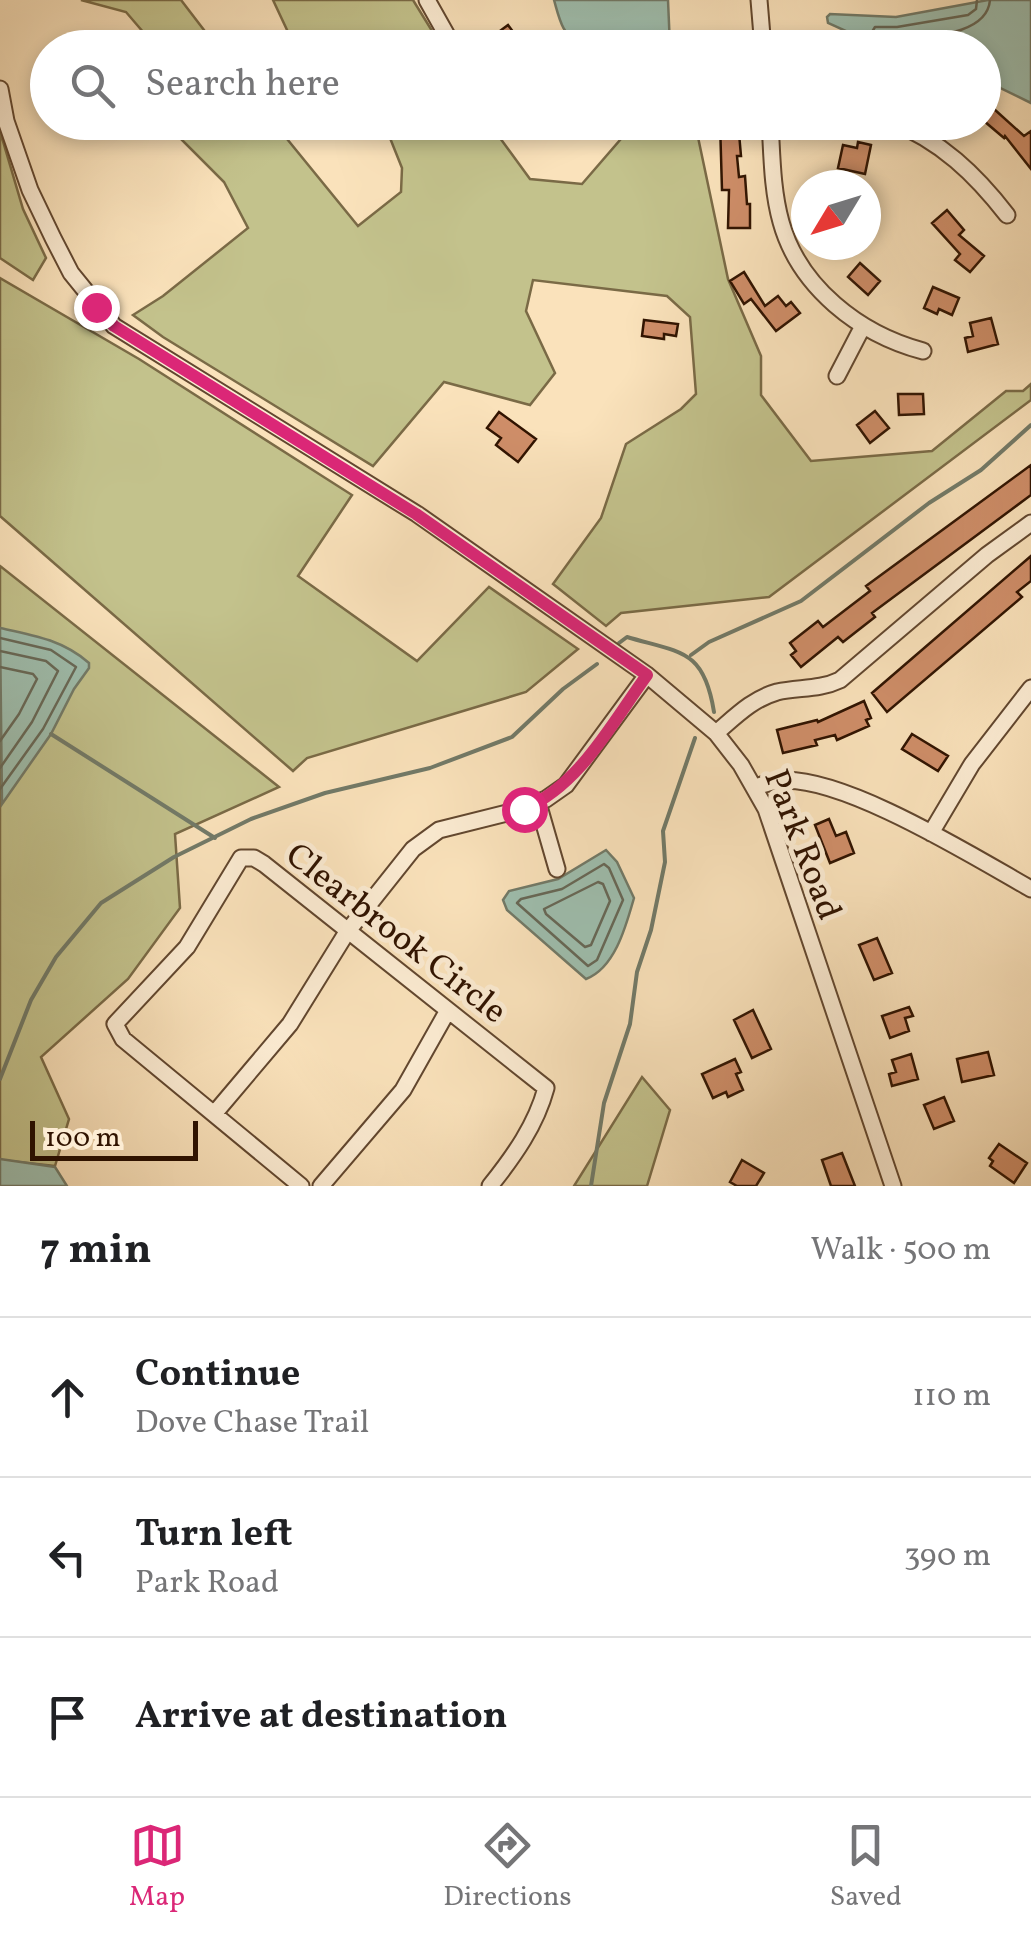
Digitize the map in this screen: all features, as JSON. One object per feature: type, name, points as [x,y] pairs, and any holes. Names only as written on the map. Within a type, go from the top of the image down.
[{"type":"street","points":[[427,0],[444,30]]},
{"type":"street","points":[[759,0],[762,30]]},
{"type":"street","name":"Park Road","points":[[0,89],[6,121],[30,190],[53,238],[70,273],[114,326],[416,514],[647,675],[716,733],[755,787],[772,827],[892,1186]]},
{"type":"street","points":[[772,140],[778,209],[792,250],[815,286],[863,326],[923,351]]},
{"type":"street","points":[[927,140],[969,171],[1006,215]]},
{"type":"street","points":[[837,376],[863,326]]},
{"type":"street","points":[[716,733],[761,698],[780,691],[822,688],[840,680],[1031,523]]},
{"type":"street","points":[[214,1114],[290,1024],[347,932],[426,836],[538,803],[566,784],[647,675]]},
{"type":"street","points":[[931,833],[972,764],[1031,688]]},
{"type":"street","points":[[755,787],[779,780],[802,782],[859,799],[931,833],[1031,889]]},
{"type":"street","points":[[538,803],[557,869]]},
{"type":"street","name":"Clearbrook Circle","points":[[301,1186],[123,1039],[115,1024],[187,946],[241,858],[254,858],[264,864],[546,1088],[540,1110],[490,1186]]},
{"type":"street","points":[[321,1186],[403,1090],[447,1012]]},
{"type":"shaded area","points":[[81,0],[181,0],[204,30],[141,30],[126,12]]},
{"type":"shaded area","points":[[273,0],[413,0],[432,30],[287,30]]},
{"type":"shaded area","points":[[0,131],[23,209],[46,258],[33,280],[0,258]]},
{"type":"shaded area","points":[[182,140],[288,140],[358,226],[401,192],[402,168],[391,140],[501,140],[530,179],[582,184],[620,140],[699,140],[728,279],[761,356],[761,395],[811,461],[932,451],[1006,391],[1023,391],[1031,384],[1031,400],[769,597],[621,613],[606,626],[553,584],[601,518],[626,444],[681,409],[696,394],[690,317],[667,296],[533,280],[526,311],[555,373],[530,405],[444,382],[373,466],[133,315],[248,228],[224,182]]},
{"type":"shaded area","points":[[0,278],[139,359],[352,495],[298,576],[417,661],[489,587],[578,649],[526,692],[307,758],[293,771],[0,516]]},
{"type":"shaded area","points":[[0,566],[279,787],[175,834],[180,908],[128,979],[41,1057],[69,1119],[55,1166],[0,1160]]},
{"type":"shaded area","points":[[642,1077],[670,1110],[647,1186],[574,1186]]},
{"type":"water","points":[[554,0],[668,0],[669,30],[565,30]]},
{"type":"water","points":[[988,0],[1031,0],[1031,103],[1001,88],[1001,30],[843,30],[828,23],[827,17],[896,17]]},
{"type":"water","points":[[0,628],[58,644],[89,663],[51,734],[2,804]]},
{"type":"water","points":[[606,850],[617,862],[634,898],[612,956],[586,979],[507,910],[503,900],[509,891],[558,879]]},
{"type":"water","points":[[0,1159],[55,1167],[67,1186],[0,1186]]},
{"type":"building","points":[[1001,115],[1024,136],[1031,131],[1031,169],[1005,136]]},
{"type":"building","points":[[721,140],[740,140],[739,177],[745,176],[750,228],[728,228],[729,190],[722,190]]},
{"type":"building","points":[[858,142],[871,145],[866,170],[838,168],[843,145],[857,148]]},
{"type":"building","points":[[947,210],[964,230],[959,235],[984,256],[970,272],[955,260],[960,254],[932,223]]},
{"type":"building","points":[[860,263],[880,281],[868,295],[848,277]]},
{"type":"building","points":[[744,272],[765,306],[778,296],[786,306],[791,302],[800,313],[776,331],[751,299],[744,304],[730,281]]},
{"type":"building","points":[[933,287],[959,298],[952,315],[924,308]]},
{"type":"building","points":[[991,318],[998,344],[968,352],[965,338],[973,336],[970,323]]},
{"type":"building","points":[[644,320],[678,324],[676,336],[642,336]]},
{"type":"building","points":[[898,394],[923,394],[924,414],[899,415]]},
{"type":"building","points":[[875,411],[889,428],[870,443],[857,425]]},
{"type":"building","points":[[499,412],[536,439],[518,462],[496,445],[501,438],[487,428]]},
{"type":"building","points":[[1031,465],[1031,495],[872,613],[875,617],[843,642],[838,637],[801,667],[791,655],[796,651],[790,643],[818,621],[823,627],[870,591],[866,586]]},
{"type":"building","points":[[1031,556],[1031,581],[1017,592],[1022,597],[887,712],[872,693]]},
{"type":"building","points":[[864,701],[871,718],[866,720],[869,726],[837,740],[835,735],[815,740],[817,745],[783,753],[777,730],[818,722]]},
{"type":"building","points":[[912,734],[948,756],[938,771],[902,749]]},
{"type":"building","points":[[829,819],[836,836],[846,832],[854,853],[830,863],[815,825]]},
{"type":"building","points":[[877,938],[892,973],[874,980],[859,945]]},
{"type":"building","points":[[909,1007],[913,1016],[905,1018],[909,1031],[890,1038],[882,1016]]},
{"type":"building","points":[[753,1010],[771,1049],[752,1058],[734,1020]]},
{"type":"building","points":[[988,1052],[994,1075],[962,1082],[957,1059]]},
{"type":"building","points":[[911,1054],[918,1079],[892,1086],[889,1074],[896,1072],[892,1060]]},
{"type":"building","points":[[735,1059],[743,1090],[713,1098],[702,1074]]},
{"type":"building","points":[[944,1097],[954,1121],[934,1129],[924,1105]]},
{"type":"building","points":[[999,1144],[1027,1163],[1014,1183],[990,1166],[993,1161],[989,1158]]},
{"type":"building","points":[[842,1153],[855,1186],[831,1186],[822,1160]]},
{"type":"building","points":[[742,1160],[764,1173],[756,1186],[730,1182]]},
{"type":"waterway","points":[[691,655],[709,642],[801,601],[929,503],[981,470],[1031,425]]},
{"type":"waterway","points":[[619,643],[627,637],[687,657],[704,676],[714,712]]},
{"type":"waterway","points":[[0,1079],[31,1000],[56,957],[101,903],[174,857],[251,819],[325,793],[430,768],[512,737],[563,689],[597,664]]},
{"type":"waterway","points":[[51,734],[215,838]]},
{"type":"waterway","points":[[591,1186],[604,1103],[630,1024],[637,972],[651,930],[665,862],[663,831],[695,738]]},
{"type":"route","points":[[96,307],[114,326],[416,514],[647,675],[566,784],[546,800],[524,809]]}]
